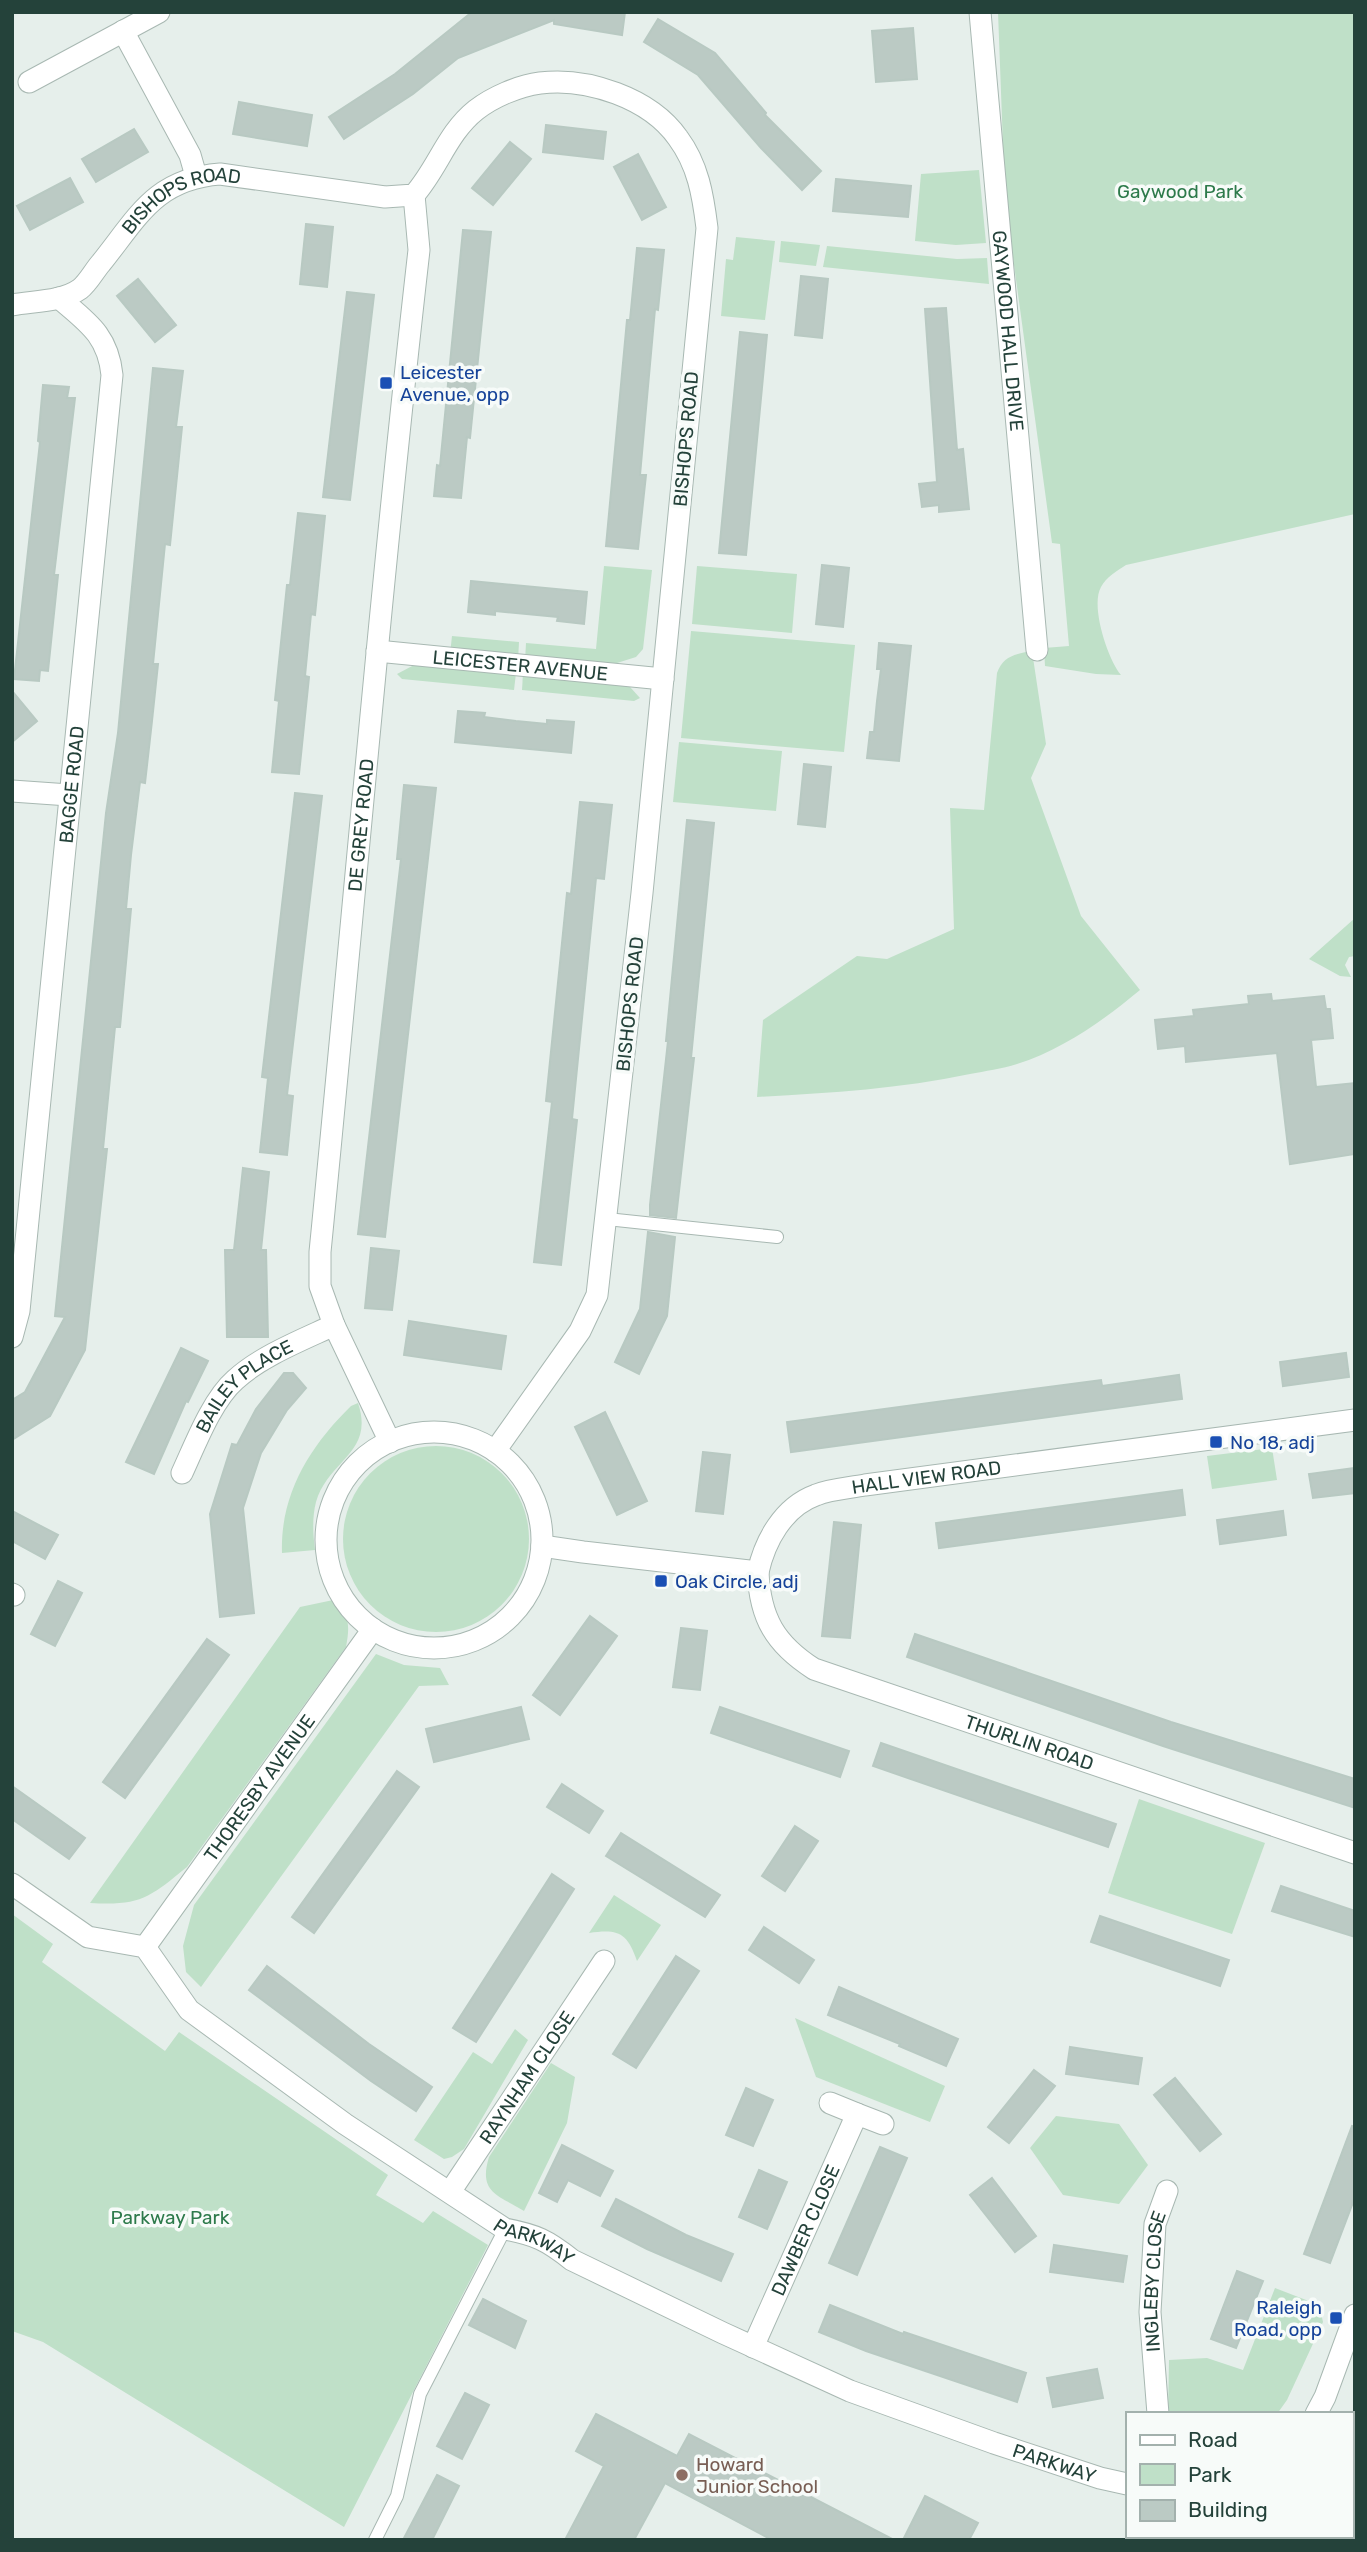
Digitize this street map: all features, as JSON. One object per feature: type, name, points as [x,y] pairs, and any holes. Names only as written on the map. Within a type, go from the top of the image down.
[{"type":"street","points":[[29,82],[159,12]]},
{"type":"street","name":"GAYWOOD HALL DRIVE","points":[[980,12],[1037,650]]},
{"type":"street","points":[[124,31],[190,155],[196,176]]},
{"type":"street","name":"BISHOPS ROAD","points":[[59,298],[80,289],[151,201],[176,183],[196,176],[220,174],[385,197],[414,195],[430,178],[447,142],[460,124],[478,109],[507,93],[539,83],[579,84],[619,95],[649,110],[677,136],[694,166],[703,192],[707,228],[663,679],[597,1295],[580,1331],[495,1451]]},
{"type":"street","name":"DE GREY ROAD","points":[[390,1442],[334,1325],[320,1286],[320,1251],[359,864],[377,651],[419,250],[414,195]]},
{"type":"street","points":[[12,305],[59,298]]},
{"type":"street","name":"BAGGE ROAD","points":[[12,1337],[19,1311],[112,375],[110,357],[92,325],[59,298]]},
{"type":"street","name":"LEICESTER AVENUE","points":[[377,651],[663,679]]},
{"type":"street","points":[[12,791],[69,795]]},
{"type":"street","name":"BAILEY PLACE","points":[[182,1473],[205,1420],[234,1380],[277,1353],[334,1325]]},
{"type":"street","name":"HALL VIEW ROAD","points":[[758,1572],[762,1554],[779,1523],[815,1495],[879,1483],[1355,1420]]},
{"type":"street","points":[[444,1433],[479,1442],[495,1451],[522,1477],[532,1493],[538,1511],[542,1545],[539,1568],[532,1588],[521,1605],[490,1633],[452,1647],[410,1646],[373,1629],[357,1616],[334,1581],[328,1561],[327,1518],[343,1482],[356,1466],[390,1442],[407,1436],[444,1433]]},
{"type":"street","points":[[542,1545],[758,1572]]},
{"type":"street","name":"THURLIN ROAD","points":[[758,1572],[759,1594],[765,1615],[791,1654],[814,1669],[1355,1853]]},
{"type":"street","name":"THORESBY AVENUE","points":[[145,1947],[373,1629]]},
{"type":"street","points":[[12,1884],[88,1937],[145,1947]]},
{"type":"street","name":"PARKWAY","points":[[145,1947],[188,2010],[345,2124],[505,2228],[534,2235],[572,2260],[753,2347],[850,2390],[1007,2448],[1126,2484]]},
{"type":"street","name":"RAYNHAM CLOSE","points":[[450,2192],[604,1961]]},
{"type":"street","points":[[830,2103],[883,2124]]},
{"type":"street","name":"DAWBER CLOSE","points":[[753,2347],[857,2114]]},
{"type":"street","name":"INGLEBY CLOSE","points":[[1158,2412],[1150,2312],[1155,2224],[1167,2191]]},
{"type":"street","points":[[1317,2412],[1355,2315]]},
{"type":"lane","points":[[607,1219],[776,1237]]},
{"type":"lane","points":[[375,2540],[397,2496],[420,2394],[505,2228]]},
{"type":"green space","name":"Gaywood Park","points":[[998,12],[1355,12],[1355,514],[1126,565],[1115,572],[1101,587],[1098,607],[1106,646],[1121,675],[1045,666],[1044,648],[1069,646],[1060,544],[1052,543],[1005,199]]},
{"type":"green space","points":[[979,170],[986,243],[956,245],[915,241],[921,174]]},
{"type":"green space","points":[[736,237],[775,241],[765,320],[721,316],[726,259],[733,260]]},
{"type":"green space","points":[[781,241],[820,245],[816,266],[779,262]]},
{"type":"green space","points":[[827,246],[957,259],[987,258],[989,284],[823,267]]},
{"type":"green space","points":[[604,566],[652,570],[643,649],[636,657],[617,663],[616,671],[525,661],[526,643],[596,649]]},
{"type":"green space","points":[[697,566],[797,574],[792,633],[692,624]]},
{"type":"green space","points":[[691,631],[855,645],[844,752],[681,738]]},
{"type":"green space","points":[[452,636],[519,642],[518,661],[450,654]]},
{"type":"green space","points":[[1032,651],[1046,744],[1031,778],[1081,916],[1140,990],[1097,1023],[1066,1042],[1011,1066],[890,1087],[757,1097],[763,1020],[857,956],[887,959],[954,929],[950,808],[984,810],[997,673],[1010,657]]},
{"type":"green space","points":[[416,664],[516,673],[514,690],[402,679],[397,674]]},
{"type":"green space","points":[[523,673],[623,684],[630,687],[640,698],[634,701],[522,690]]},
{"type":"green space","points":[[679,742],[782,751],[776,811],[673,802]]},
{"type":"green space","points":[[1355,918],[1355,956],[1349,957],[1345,965],[1351,977],[1340,976],[1309,959]]},
{"type":"green space","points":[[358,1403],[362,1420],[360,1434],[348,1456],[322,1488],[316,1502],[313,1526],[315,1550],[282,1553],[286,1511],[300,1472],[336,1421],[351,1406]]},
{"type":"green space","points":[[436,1446],[471,1453],[501,1474],[522,1504],[529,1539],[522,1574],[501,1604],[471,1625],[436,1632],[401,1625],[371,1604],[350,1574],[343,1539],[350,1504],[371,1474],[401,1453]]},
{"type":"green space","points":[[1272,1448],[1277,1480],[1212,1489],[1207,1456]]},
{"type":"green space","points":[[338,1599],[348,1622],[346,1647],[187,1867],[143,1898],[121,1903],[90,1903],[300,1607]]},
{"type":"green space","points":[[376,1654],[404,1665],[440,1668],[449,1685],[419,1686],[201,1987],[186,1972],[183,1946],[194,1905]]},
{"type":"green space","points":[[1139,1799],[1265,1843],[1232,1934],[1108,1893]]},
{"type":"green space","points":[[614,1895],[661,1925],[637,1961],[629,1944],[620,1935],[614,1932],[589,1933]]},
{"type":"green space","name":"Parkway Park","points":[[12,1914],[53,1944],[42,1962],[165,2051],[179,2032],[388,2175],[376,2195],[423,2223],[433,2211],[488,2245],[344,2527],[43,2342],[12,2331]]},
{"type":"green space","points":[[795,2018],[945,2086],[930,2122],[816,2077]]},
{"type":"green space","points":[[515,2029],[528,2040],[464,2149],[444,2159],[414,2140],[473,2052],[492,2064]]},
{"type":"green space","points":[[551,2063],[575,2077],[567,2123],[524,2211],[493,2192],[488,2186],[486,2169],[489,2157]]},
{"type":"green space","points":[[1056,2116],[1119,2124],[1148,2165],[1119,2204],[1063,2195],[1030,2148]]},
{"type":"green space","points":[[1275,2288],[1319,2305],[1323,2322],[1287,2400],[1278,2412],[1168,2412],[1169,2360],[1207,2358],[1243,2370]]},
{"type":"building","points":[[472,12],[625,12],[622,35],[554,24],[554,20],[458,58],[413,94],[344,139],[329,117],[395,74]]},
{"type":"building","points":[[658,19],[715,53],[765,115],[821,171],[802,190],[761,148],[698,75],[644,42]]},
{"type":"building","points":[[913,28],[917,79],[876,82],[872,31]]},
{"type":"building","points":[[239,102],[312,115],[307,146],[233,134]]},
{"type":"building","points":[[546,125],[606,132],[603,159],[543,152]]},
{"type":"building","points":[[134,129],[148,152],[96,182],[82,159]]},
{"type":"building","points":[[510,142],[531,159],[493,205],[472,188]]},
{"type":"building","points":[[638,154],[666,207],[642,220],[614,167]]},
{"type":"building","points":[[70,178],[83,202],[30,230],[17,206]]},
{"type":"building","points":[[836,179],[911,186],[908,217],[833,211]]},
{"type":"building","points":[[306,224],[333,227],[327,287],[300,284]]},
{"type":"building","points":[[463,230],[491,232],[470,438],[467,437],[461,498],[434,496],[437,465],[440,466]]},
{"type":"building","points":[[637,248],[664,250],[658,310],[655,309],[640,475],[646,475],[638,549],[606,546],[627,320],[630,320]]},
{"type":"building","points":[[801,276],[828,279],[822,338],[795,335]]},
{"type":"building","points":[[138,279],[176,325],[155,342],[117,296]]},
{"type":"building","points":[[347,292],[374,295],[350,500],[323,497]]},
{"type":"building","points":[[946,308],[957,450],[963,449],[969,509],[939,512],[939,505],[922,507],[919,484],[937,482],[925,309]]},
{"type":"building","points":[[740,332],[767,335],[746,555],[719,553]]},
{"type":"building","points":[[153,368],[183,371],[176,427],[182,427],[170,545],[165,544],[153,664],[158,664],[145,783],[140,782],[131,855],[126,909],[131,909],[120,1027],[115,1027],[103,1149],[107,1149],[85,1350],[50,1416],[12,1440],[12,1400],[25,1392],[65,1317],[55,1316],[106,813],[118,733]]},
{"type":"building","points":[[43,385],[69,387],[67,398],[75,398],[54,575],[58,575],[48,671],[40,670],[39,681],[14,679],[40,442]]},
{"type":"building","points":[[298,513],[325,516],[315,615],[311,614],[305,676],[309,677],[299,774],[272,772],[279,701],[275,700],[287,585],[290,585]]},
{"type":"building","points":[[822,565],[849,568],[843,627],[816,624]]},
{"type":"building","points":[[471,581],[587,592],[584,624],[557,621],[558,617],[495,611],[495,615],[468,612]]},
{"type":"building","points":[[879,643],[911,646],[899,761],[867,758],[870,732],[874,732],[881,669],[877,669]]},
{"type":"building","points":[[12,691],[37,721],[12,742]]},
{"type":"building","points":[[458,711],[485,713],[484,717],[547,724],[547,720],[574,722],[571,753],[455,742]]},
{"type":"building","points":[[804,764],[831,767],[825,827],[798,824]]},
{"type":"building","points":[[404,785],[436,788],[385,1237],[358,1234],[401,859],[397,859]]},
{"type":"building","points":[[295,793],[322,796],[287,1095],[293,1096],[287,1155],[260,1152],[268,1078],[262,1077]]},
{"type":"building","points":[[580,802],[612,805],[604,879],[596,878],[572,1119],[577,1120],[561,1265],[534,1262],[552,1102],[546,1101],[567,893],[571,894]]},
{"type":"building","points":[[687,820],[714,823],[691,1058],[694,1058],[676,1218],[650,1215],[650,1205],[668,1041]]},
{"type":"building","points":[[1271,994],[1272,1001],[1324,996],[1326,1009],[1330,1009],[1333,1038],[1311,1040],[1316,1087],[1355,1083],[1355,1154],[1290,1164],[1277,1053],[1186,1062],[1185,1046],[1158,1049],[1155,1020],[1194,1016],[1193,1010],[1249,1004],[1248,996]]},
{"type":"building","points":[[243,1168],[269,1172],[261,1250],[266,1250],[268,1337],[227,1337],[225,1250],[234,1250]]},
{"type":"building","points":[[648,1232],[675,1237],[667,1316],[639,1374],[615,1362],[640,1309]]},
{"type":"building","points":[[371,1248],[399,1251],[392,1310],[365,1308]]},
{"type":"building","points":[[409,1321],[506,1336],[501,1369],[404,1355]]},
{"type":"building","points":[[181,1348],[208,1361],[188,1402],[186,1401],[154,1474],[126,1462]]},
{"type":"building","points":[[1346,1353],[1349,1377],[1283,1386],[1280,1362]]},
{"type":"building","points":[[284,1373],[293,1373],[306,1388],[287,1410],[261,1453],[243,1508],[254,1613],[220,1617],[210,1514],[232,1444],[237,1445],[256,1409]]},
{"type":"building","points":[[1179,1375],[1182,1399],[791,1452],[787,1422],[1101,1380],[1102,1386]]},
{"type":"building","points":[[605,1412],[647,1501],[617,1515],[575,1427]]},
{"type":"building","points":[[703,1452],[730,1455],[723,1514],[696,1511]]},
{"type":"building","points":[[1355,1468],[1355,1493],[1313,1498],[1309,1474]]},
{"type":"building","points":[[1182,1490],[1185,1515],[939,1548],[936,1523]]},
{"type":"building","points":[[12,1511],[58,1535],[45,1559],[12,1541]]},
{"type":"building","points":[[1283,1511],[1286,1535],[1220,1544],[1217,1520]]},
{"type":"building","points":[[834,1522],[861,1525],[850,1638],[822,1636]]},
{"type":"building","points":[[58,1581],[82,1593],[55,1646],[31,1634]]},
{"type":"building","points":[[590,1616],[617,1636],[560,1715],[533,1695]]},
{"type":"building","points":[[681,1628],[707,1631],[700,1690],[673,1687]]},
{"type":"building","points":[[915,1634],[1171,1722],[1355,1779],[1355,1808],[1163,1746],[907,1657]]},
{"type":"building","points":[[207,1639],[229,1655],[125,1798],[103,1782]]},
{"type":"building","points":[[521,1707],[529,1739],[434,1762],[426,1729]]},
{"type":"building","points":[[720,1707],[849,1751],[840,1777],[711,1733]]},
{"type":"building","points":[[881,1743],[1116,1824],[1108,1847],[873,1766]]},
{"type":"building","points":[[397,1771],[419,1787],[314,1933],[292,1917]]},
{"type":"building","points":[[562,1784],[603,1811],[589,1833],[547,1807]]},
{"type":"building","points":[[12,1786],[85,1838],[69,1859],[12,1819]]},
{"type":"building","points":[[795,1826],[818,1841],[785,1891],[762,1876]]},
{"type":"building","points":[[621,1833],[720,1895],[705,1917],[606,1856]]},
{"type":"building","points":[[552,1874],[574,1889],[476,2042],[453,2028]]},
{"type":"building","points":[[1281,1886],[1355,1911],[1355,1937],[1272,1911]]},
{"type":"building","points":[[1100,1916],[1229,1960],[1220,1986],[1091,1942]]},
{"type":"building","points":[[764,1927],[814,1960],[799,1983],[749,1950]]},
{"type":"building","points":[[676,1956],[699,1971],[636,2068],[613,2054]]},
{"type":"building","points":[[267,1966],[369,2044],[432,2087],[416,2111],[371,2081],[249,1990]]},
{"type":"building","points":[[839,1987],[958,2039],[946,2066],[828,2015]]},
{"type":"building","points":[[1070,2047],[1142,2058],[1138,2084],[1066,2074]]},
{"type":"building","points":[[1034,2070],[1055,2086],[1009,2143],[988,2127]]},
{"type":"building","points":[[1175,2078],[1221,2134],[1200,2151],[1154,2095]]},
{"type":"building","points":[[746,2088],[773,2100],[753,2146],[726,2135]]},
{"type":"building","points":[[1352,2126],[1355,2127],[1355,2197],[1330,2263],[1304,2254]]},
{"type":"building","points":[[562,2145],[613,2171],[600,2196],[568,2180],[557,2202],[539,2193]]},
{"type":"building","points":[[880,2147],[907,2158],[857,2275],[829,2263]]},
{"type":"building","points":[[759,2170],[787,2182],[767,2229],[739,2217]]},
{"type":"building","points":[[992,2178],[1036,2236],[1015,2252],[970,2195]]},
{"type":"building","points":[[616,2199],[686,2235],[733,2254],[721,2281],[602,2226]]},
{"type":"building","points":[[1054,2245],[1127,2256],[1123,2282],[1050,2272]]},
{"type":"building","points":[[1237,2271],[1263,2281],[1236,2348],[1211,2339]]},
{"type":"building","points":[[483,2299],[526,2321],[515,2348],[469,2325]]},
{"type":"building","points":[[830,2305],[903,2334],[904,2332],[1026,2373],[1017,2402],[866,2351],[819,2332]]},
{"type":"building","points":[[1097,2369],[1103,2398],[1053,2407],[1047,2378]]},
{"type":"building","points":[[465,2393],[489,2405],[462,2459],[437,2446]]},
{"type":"building","name":"Howard Junior School","points":[[596,2414],[677,2456],[689,2434],[894,2540],[772,2540],[665,2483],[634,2540],[565,2540],[604,2466],[576,2451]]},
{"type":"building","points":[[437,2475],[459,2486],[432,2540],[403,2540]]},
{"type":"building","points":[[925,2496],[978,2523],[969,2540],[903,2540]]},
{"type":"place","name":"Leicester Avenue, opp","points":[[386,383]]},
{"type":"place","name":"No 18, adj","points":[[1216,1442]]},
{"type":"place","name":"Oak Circle, adj","points":[[661,1581]]},
{"type":"place","name":"Raleigh Road, opp","points":[[1336,2318]]},
{"type":"place","name":"Howard Junior School","points":[[682,2475]]}]
